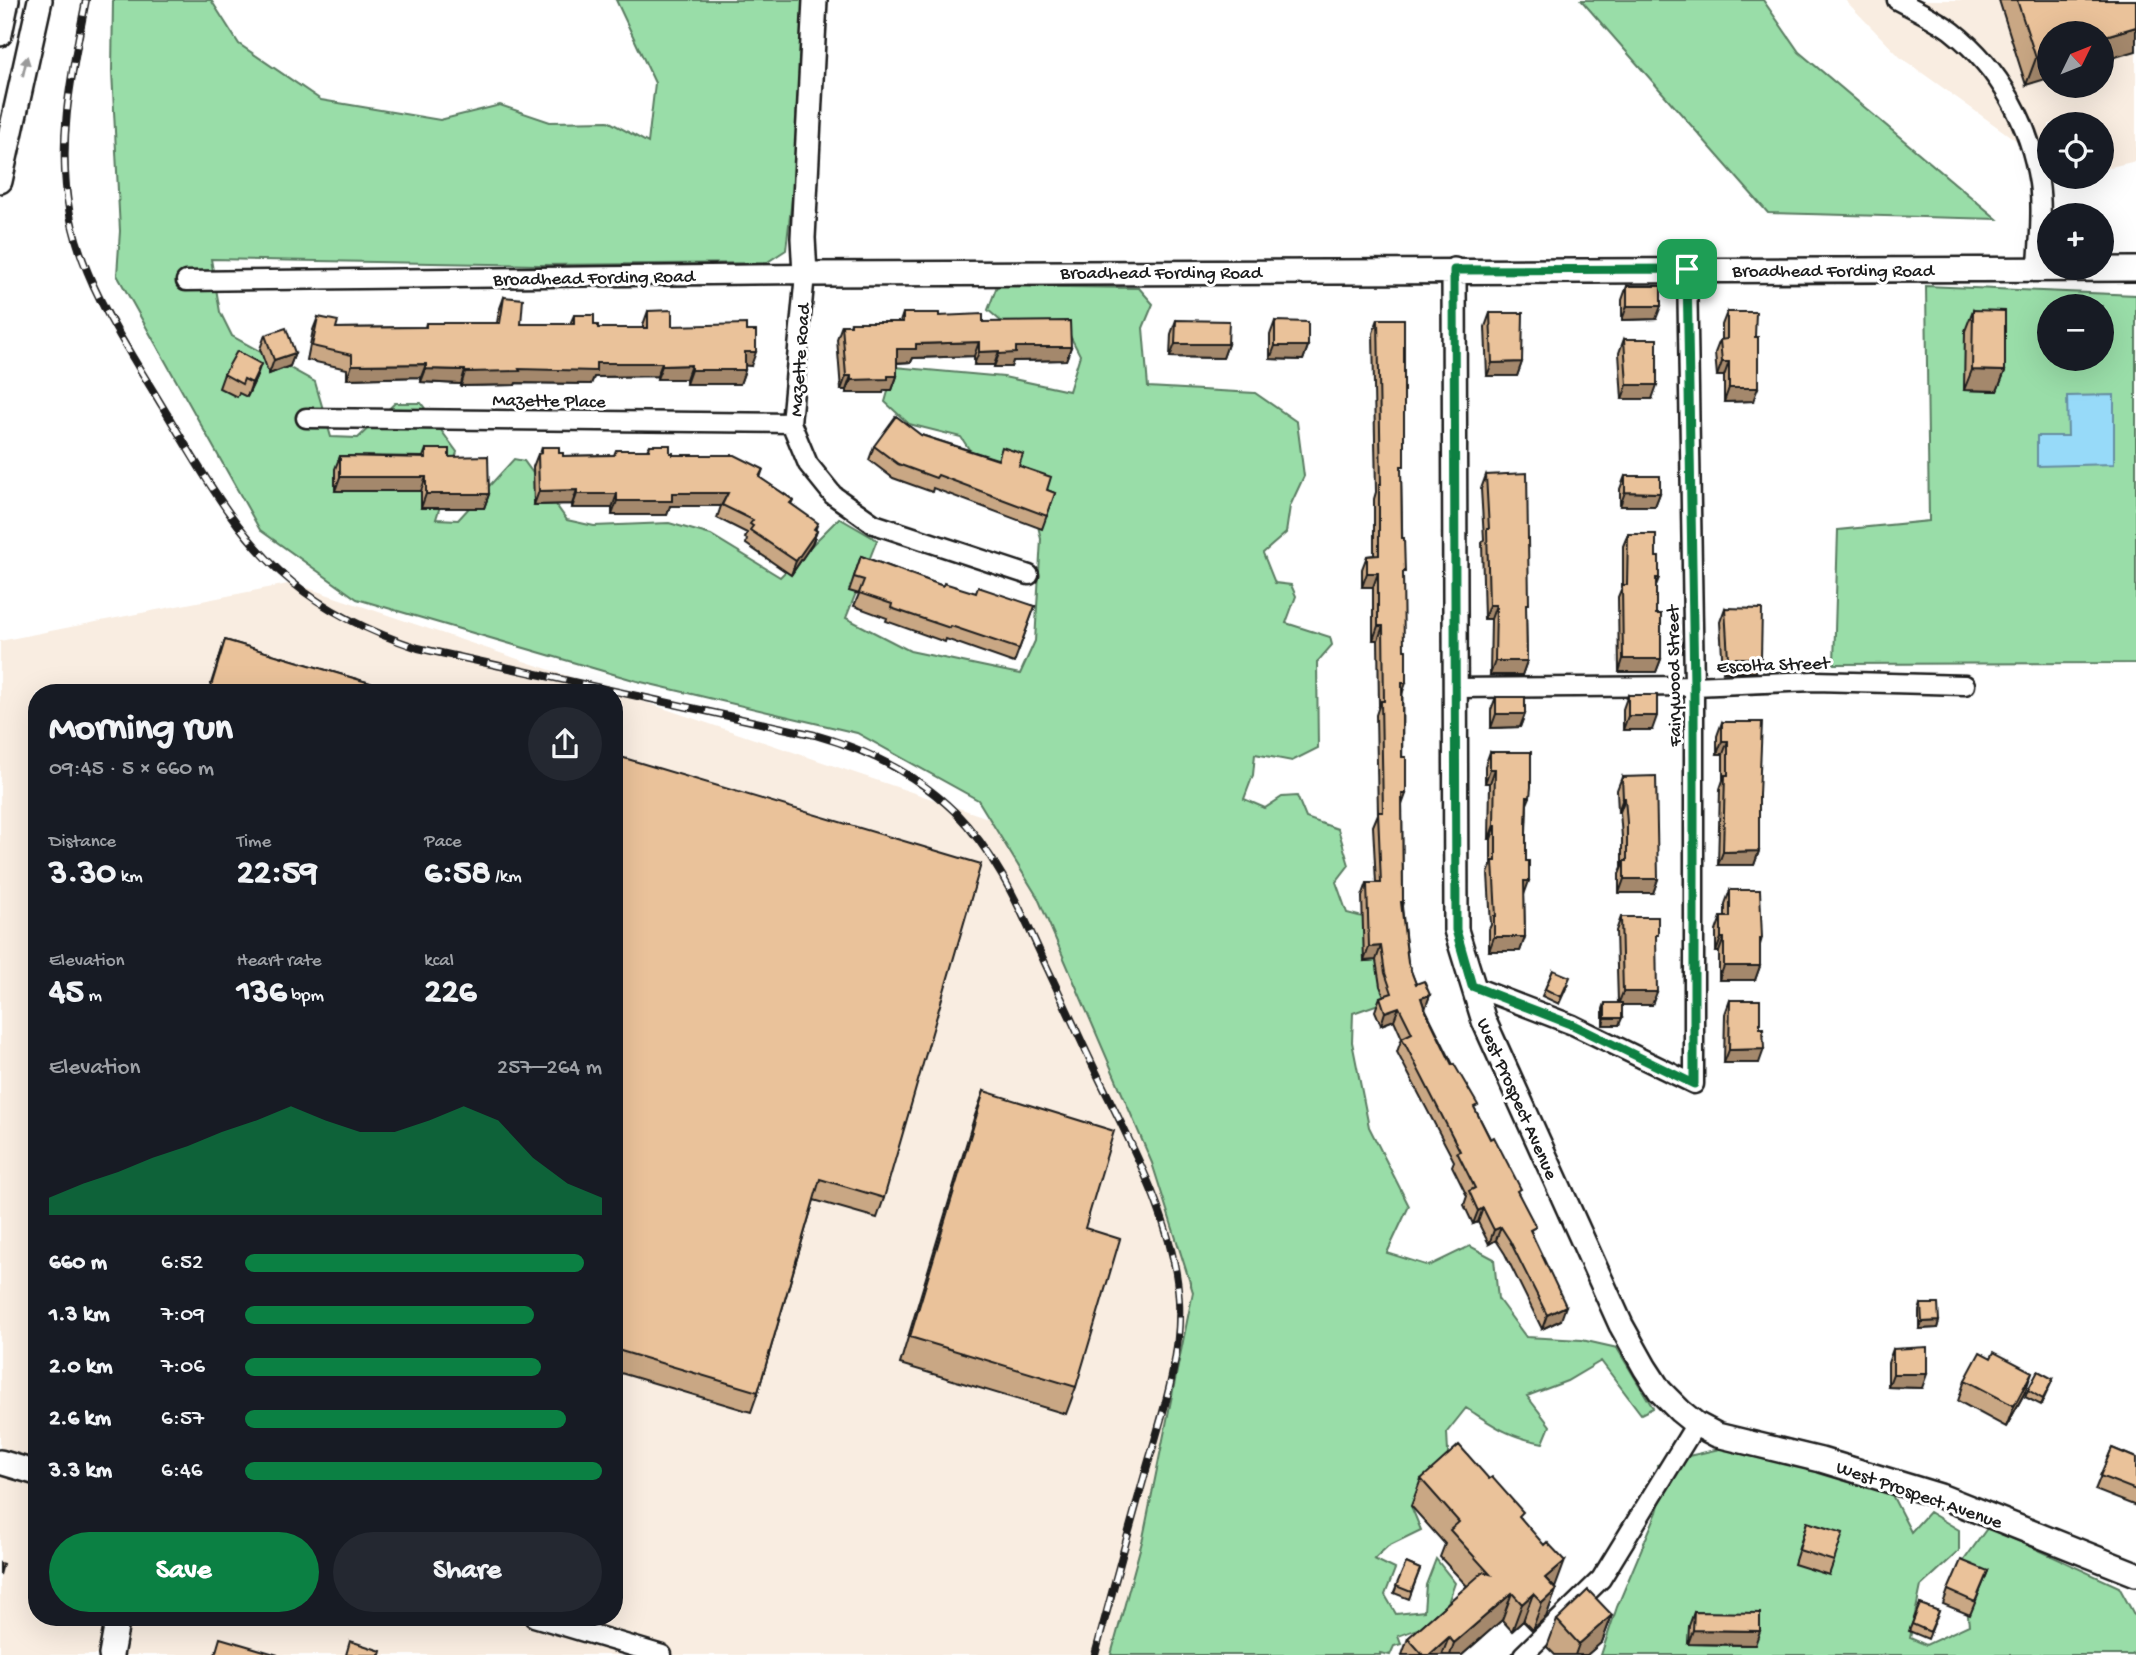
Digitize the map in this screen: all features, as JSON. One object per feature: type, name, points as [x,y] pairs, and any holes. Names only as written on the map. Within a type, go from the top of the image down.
[{"type":"street","points":[[0,34],[8,0]]},
{"type":"street","points":[[0,181],[40,0]]},
{"type":"street","name":"Mazette Road","points":[[815,0],[803,239],[804,274],[791,423],[808,464],[833,495],[874,524],[1029,576]]},
{"type":"street","points":[[1898,0],[1951,30],[1989,66],[2013,104],[2032,152],[2039,184],[2039,203]]},
{"type":"street","name":"Broadhead Fording Road","points":[[186,281],[804,274],[2037,268]]},
{"type":"street","name":"Fairywood Street","points":[[1472,986],[1573,1025],[1694,1084],[1694,686],[1687,269]]},
{"type":"street","name":"Broadhead Fording Road","points":[[2114,269],[2136,269]]},
{"type":"street","name":"West Prospect Avenue","points":[[1454,270],[1456,930],[1484,1021],[1621,1325],[1660,1391],[1696,1424],[1717,1435],[1821,1460],[1940,1496],[2136,1574]]},
{"type":"street","name":"Mazette Place","points":[[306,418],[791,423]]},
{"type":"street","name":"Escolta Street","points":[[1456,688],[1694,686],[1815,681],[1965,685]]},
{"type":"street","points":[[1523,1655],[1601,1579],[1696,1424]]},
{"type":"street","points":[[0,1462],[28,1470]]},
{"type":"street","points":[[111,1655],[116,1626]]},
{"type":"street","points":[[564,1626],[662,1655]]},
{"type":"shaded area","points":[[1845,0],[2136,0],[2136,161],[2114,166],[2114,112],[2037,112],[2037,155],[1900,57]]},
{"type":"shaded area","points":[[293,583],[592,684],[28,684],[28,1626],[623,1626],[623,695],[1006,824],[1232,1254],[1136,1655],[0,1655],[0,641]]},
{"type":"green space","points":[[113,0],[211,0],[239,44],[321,100],[440,120],[500,105],[550,122],[608,121],[648,143],[655,83],[616,0],[803,0],[794,181],[786,250],[766,263],[539,265],[211,259],[220,312],[232,336],[315,382],[331,437],[358,438],[395,403],[421,403],[457,452],[436,519],[458,520],[514,459],[524,461],[567,520],[594,526],[669,523],[711,535],[780,577],[839,518],[877,540],[846,618],[910,651],[1020,674],[1035,641],[1041,539],[1027,477],[976,460],[961,437],[909,424],[885,402],[895,367],[1004,377],[1069,391],[1080,355],[1063,322],[1003,323],[988,310],[997,286],[1139,288],[1153,304],[1143,328],[1148,387],[1255,393],[1297,422],[1304,476],[1290,506],[1286,533],[1263,553],[1275,583],[1291,585],[1296,596],[1286,623],[1330,637],[1332,645],[1317,662],[1318,748],[1292,761],[1255,754],[1253,775],[1244,799],[1265,808],[1282,797],[1297,796],[1306,818],[1338,829],[1349,865],[1336,882],[1347,913],[1382,922],[1401,970],[1393,999],[1353,1013],[1352,1042],[1369,1127],[1409,1206],[1387,1253],[1429,1266],[1470,1246],[1494,1259],[1498,1299],[1526,1337],[1582,1340],[1617,1348],[1653,1408],[1641,1414],[1601,1361],[1567,1381],[1527,1396],[1550,1426],[1543,1443],[1511,1434],[1466,1408],[1447,1432],[1449,1472],[1411,1506],[1421,1530],[1388,1546],[1374,1559],[1395,1569],[1385,1595],[1396,1614],[1424,1611],[1426,1585],[1436,1559],[1455,1583],[1442,1620],[1398,1636],[1401,1644],[1394,1646],[1390,1655],[1111,1655],[1143,1538],[1193,1292],[1152,1163],[1038,898],[978,800],[857,733],[637,681],[357,599],[260,530],[117,275],[120,231],[112,71]]},
{"type":"green space","points":[[1581,0],[1763,0],[1799,52],[1997,219],[1768,213]]},
{"type":"green space","points":[[1926,286],[2113,294],[2037,294],[2037,371],[2114,371],[2114,294],[2136,295],[2136,663],[1834,664],[1838,530],[1929,521]]},
{"type":"green space","points":[[1744,1443],[1890,1491],[1911,1532],[1929,1512],[1959,1530],[1959,1551],[1921,1586],[1910,1638],[1926,1645],[1969,1625],[1962,1563],[1988,1527],[2119,1587],[2136,1618],[2136,1650],[2132,1655],[1601,1655],[1617,1607],[1657,1512],[1663,1490],[1657,1465]]},
{"type":"water","points":[[2114,395],[2114,464],[2037,466],[2037,436],[2068,436],[2067,396]]},
{"type":"building","points":[[2017,0],[2136,0],[2136,27],[2114,33],[2114,21],[2037,21],[2036,58]]},
{"type":"building","points":[[1627,286],[1661,286],[1661,306],[1627,306]]},
{"type":"building","points":[[504,297],[523,299],[521,324],[574,324],[574,315],[594,315],[594,325],[598,325],[598,328],[648,328],[648,311],[672,310],[672,326],[746,324],[746,331],[756,331],[756,352],[745,352],[745,370],[691,370],[691,365],[662,366],[662,363],[596,363],[596,371],[519,369],[520,371],[465,372],[426,369],[426,364],[352,365],[352,355],[312,346],[318,317],[338,321],[336,328],[426,327],[426,323],[500,323]]},
{"type":"building","points":[[1973,310],[2005,311],[2005,371],[1972,370]]},
{"type":"building","points":[[1727,312],[1756,312],[1758,388],[1729,388],[1729,362],[1722,362],[1720,340],[1727,339]]},
{"type":"building","points":[[903,313],[939,313],[939,316],[983,314],[983,322],[1070,321],[1071,347],[1016,347],[1016,353],[999,354],[999,351],[979,352],[979,342],[916,344],[916,349],[897,349],[897,376],[888,376],[888,379],[851,380],[851,376],[846,376],[842,325],[851,325],[851,322],[903,322]]},
{"type":"building","points":[[1490,313],[1523,313],[1522,362],[1492,363]]},
{"type":"building","points":[[1378,319],[1404,319],[1404,466],[1401,466],[1406,683],[1402,683],[1402,757],[1406,757],[1406,794],[1402,794],[1401,902],[1408,963],[1416,984],[1424,981],[1430,995],[1421,998],[1424,1007],[1452,1065],[1454,1064],[1478,1105],[1474,1107],[1490,1139],[1494,1137],[1521,1189],[1517,1191],[1536,1227],[1530,1230],[1566,1306],[1547,1315],[1501,1227],[1494,1230],[1483,1208],[1478,1211],[1469,1191],[1475,1188],[1457,1152],[1460,1151],[1402,1038],[1412,1033],[1399,1007],[1385,1012],[1380,997],[1392,993],[1385,973],[1381,946],[1369,947],[1367,883],[1381,883],[1378,812],[1383,812],[1383,626],[1378,626],[1378,573],[1367,573],[1367,556],[1379,555],[1381,485]]},
{"type":"building","points":[[1176,320],[1229,321],[1228,344],[1175,344]]},
{"type":"building","points":[[1275,321],[1308,322],[1308,346],[1275,346]]},
{"type":"building","points":[[286,328],[295,353],[274,360],[265,335]]},
{"type":"building","points":[[1624,339],[1657,339],[1657,385],[1627,385]]},
{"type":"building","points":[[237,351],[261,364],[252,383],[244,379],[242,384],[224,374]]},
{"type":"building","points":[[896,416],[921,435],[998,460],[1002,447],[1023,454],[1019,466],[1051,477],[1047,490],[1055,493],[1047,516],[938,475],[936,478],[898,464],[874,446]]},
{"type":"building","points":[[650,445],[670,445],[670,453],[673,455],[735,455],[763,469],[759,477],[793,500],[790,503],[818,523],[814,529],[817,531],[796,561],[750,530],[753,520],[722,505],[728,493],[672,493],[672,501],[617,501],[617,494],[577,494],[577,490],[539,491],[538,454],[542,453],[542,447],[559,447],[559,453],[563,453],[563,456],[614,455],[616,450],[649,450]]},
{"type":"building","points":[[426,449],[449,449],[449,457],[488,456],[489,494],[426,494],[426,477],[340,477],[340,456],[426,458]]},
{"type":"building","points":[[1527,473],[1527,661],[1495,661],[1496,605],[1489,605],[1486,475]]},
{"type":"building","points":[[1625,476],[1660,476],[1660,493],[1625,492]]},
{"type":"building","points":[[1628,534],[1656,534],[1659,578],[1656,578],[1656,614],[1661,614],[1661,659],[1623,659],[1622,585],[1627,585]]},
{"type":"building","points":[[861,556],[943,586],[944,583],[976,593],[978,587],[1035,606],[1019,649],[891,608],[892,604],[859,593],[864,580],[854,577]]},
{"type":"building","points":[[1725,608],[1762,609],[1761,658],[1728,658]]},
{"type":"building","points":[[225,640],[374,684],[212,684]]},
{"type":"building","points":[[1628,695],[1657,695],[1657,716],[1628,716]]},
{"type":"building","points":[[1496,697],[1525,697],[1525,714],[1496,714]]},
{"type":"building","points":[[1722,722],[1762,722],[1759,851],[1723,852],[1728,741],[1722,741]]},
{"type":"building","points":[[1490,752],[1531,752],[1531,787],[1530,797],[1527,797],[1526,825],[1529,881],[1524,881],[1525,937],[1494,937],[1495,769],[1490,769]]},
{"type":"building","points":[[623,758],[981,864],[884,1198],[820,1179],[758,1392],[623,1352]]},
{"type":"building","points":[[1656,776],[1658,879],[1624,879],[1627,823],[1622,777]]},
{"type":"building","points":[[1730,890],[1760,890],[1760,966],[1724,966],[1721,917],[1730,917]]},
{"type":"building","points":[[1621,917],[1658,917],[1657,992],[1623,992]]},
{"type":"building","points":[[1553,970],[1570,977],[1561,997],[1545,989]]},
{"type":"building","points":[[1730,1000],[1760,1000],[1760,1028],[1763,1028],[1764,1049],[1729,1050]]},
{"type":"building","points":[[1605,1003],[1622,1003],[1622,1018],[1605,1018]]},
{"type":"building","points":[[984,1091],[1114,1131],[1085,1228],[1120,1239],[1076,1387],[910,1337]]},
{"type":"building","points":[[1921,1304],[1938,1304],[1939,1321],[1922,1322]]},
{"type":"building","points":[[1927,1347],[1927,1374],[1893,1374],[1893,1349]]},
{"type":"building","points":[[1980,1352],[1991,1358],[1994,1352],[2032,1372],[2014,1406],[1965,1380]]},
{"type":"building","points":[[2038,1371],[2053,1379],[2043,1399],[2028,1390]]},
{"type":"building","points":[[1459,1445],[1523,1512],[1519,1516],[1544,1545],[1547,1542],[1565,1561],[1545,1578],[1556,1590],[1542,1603],[1533,1594],[1522,1604],[1512,1593],[1454,1643],[1449,1637],[1429,1655],[1423,1655],[1408,1638],[1483,1572],[1490,1574],[1450,1530],[1459,1522],[1421,1479]]},
{"type":"building","points":[[2112,1448],[2136,1458],[2136,1490],[2100,1476]]},
{"type":"building","points":[[1807,1522],[1843,1533],[1834,1561],[1799,1550]]},
{"type":"building","points":[[1961,1560],[1988,1571],[1975,1602],[1948,1590]]},
{"type":"building","points":[[1406,1563],[1420,1569],[1411,1592],[1396,1586]]},
{"type":"building","points":[[1588,1590],[1612,1615],[1579,1644],[1557,1620]]},
{"type":"building","points":[[1920,1604],[1939,1611],[1930,1632],[1912,1624]]},
{"type":"building","points":[[1694,1612],[1760,1613],[1760,1631],[1693,1630]]},
{"type":"building","points":[[220,1638],[278,1655],[215,1655]]},
{"type":"building","points":[[350,1641],[381,1651],[380,1655],[346,1655]]},
{"type":"railway","points":[[86,0],[71,80],[65,134],[66,188],[77,241],[85,267],[108,315],[221,501],[272,564],[306,593],[336,613],[368,629],[418,648],[582,684]]},
{"type":"railway","points":[[623,693],[815,735],[890,764],[940,798],[969,827],[992,859],[1021,912],[1130,1141],[1157,1205],[1168,1237],[1179,1301],[1174,1367],[1164,1410],[1095,1655]]},
{"type":"route","points":[[1687,269],[1694,686],[1694,1084],[1573,1025],[1472,986],[1456,930],[1454,270],[1687,269]]}]
